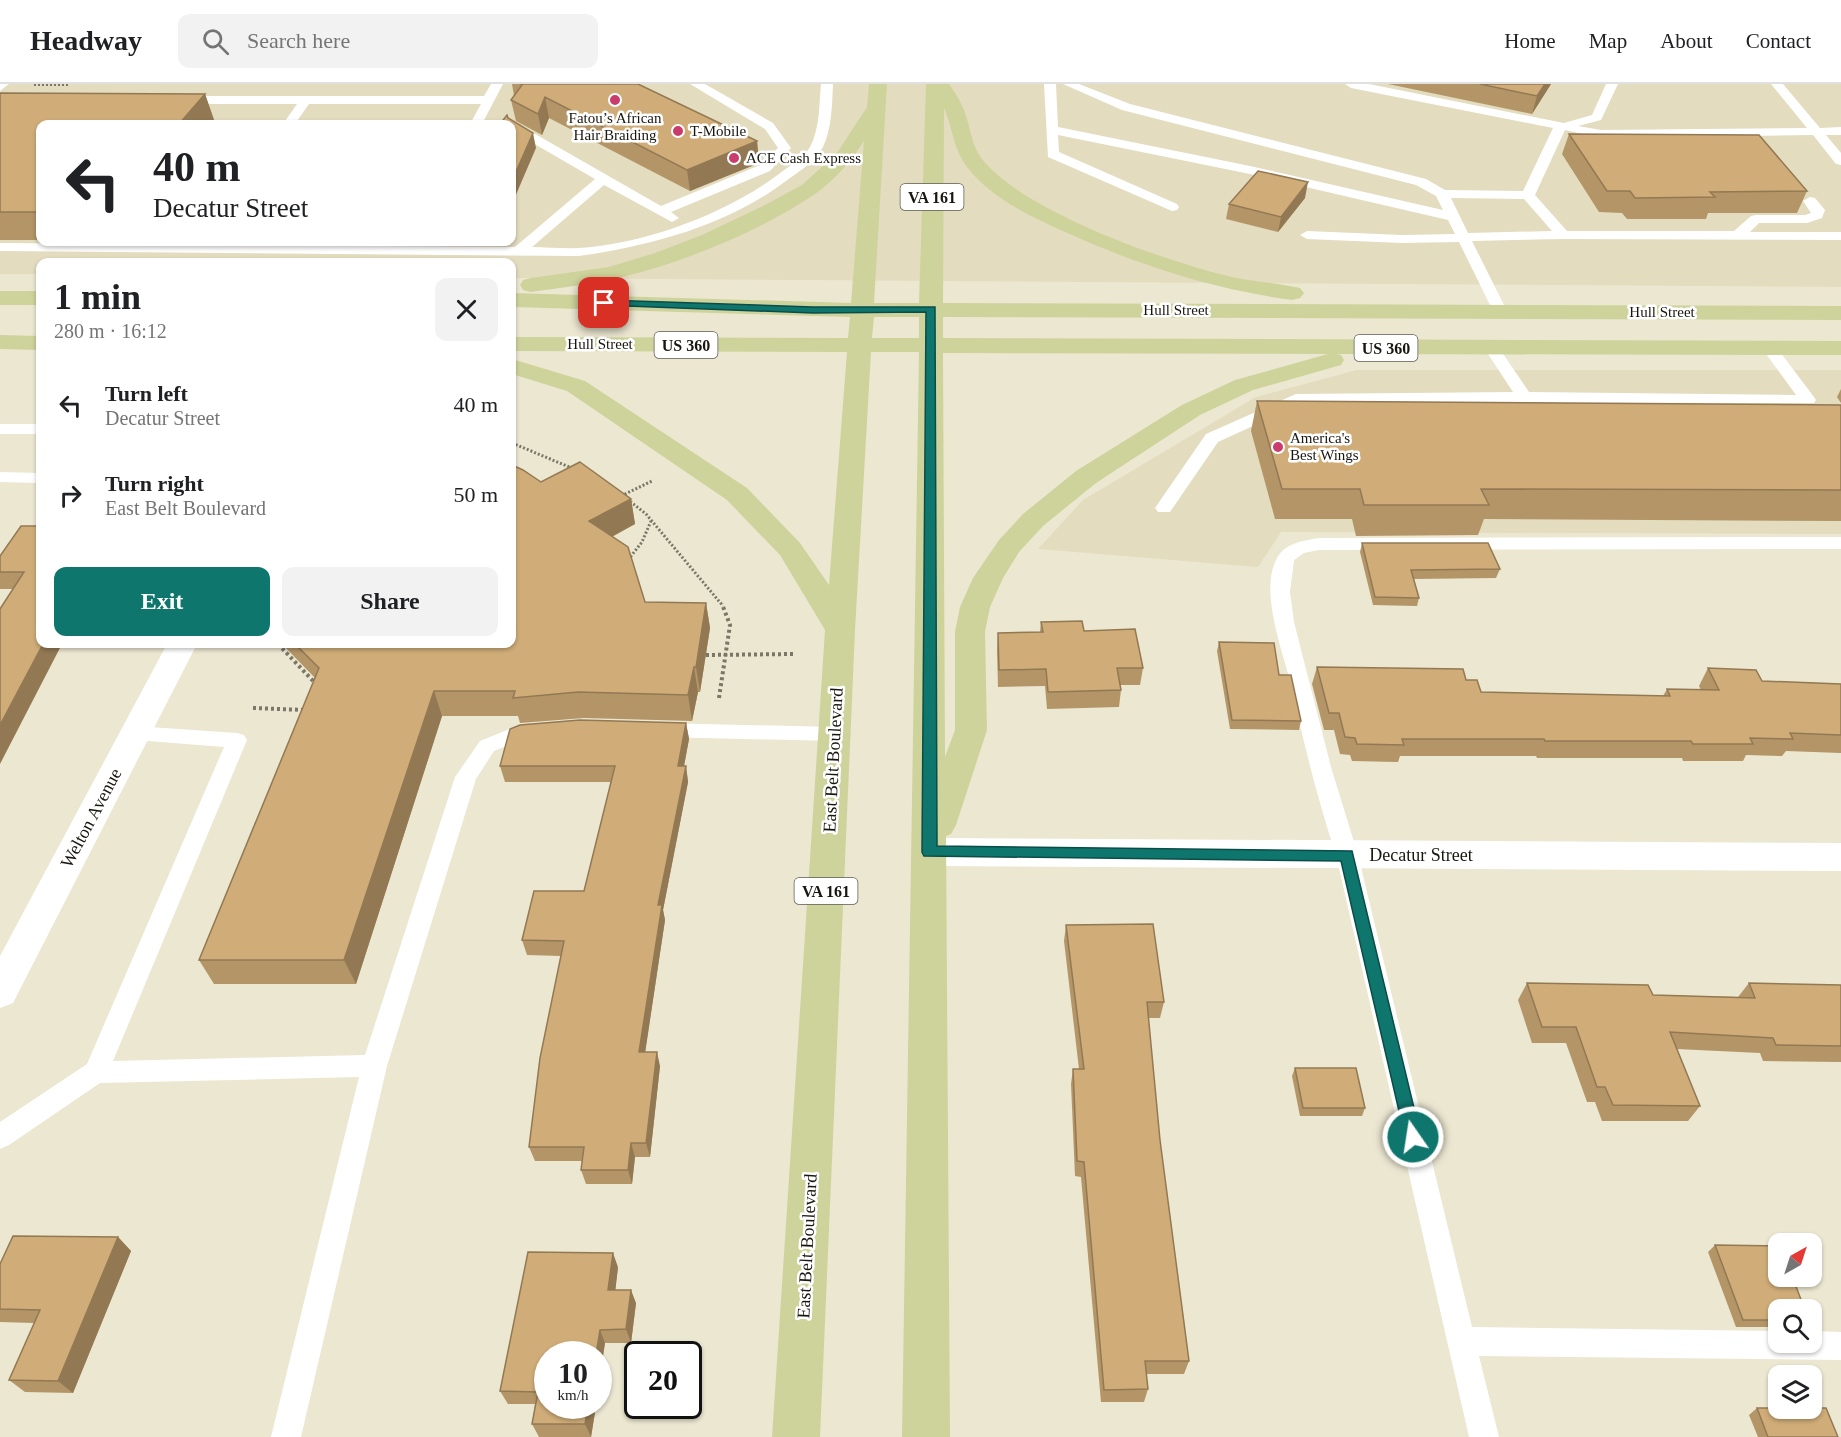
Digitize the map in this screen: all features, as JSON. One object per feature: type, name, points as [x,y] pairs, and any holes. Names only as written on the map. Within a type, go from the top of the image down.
[{"type":"main road","name":"East Belt Boulevard","points":[[796,1437],[840,630],[878,84]]},
{"type":"main road","name":"VA 161","points":[[926,1437],[934,84]]},
{"type":"main road","points":[[940,84],[957,116],[960,139],[985,175],[1020,201],[1040,212],[1134,254],[1185,272],[1262,290],[1351,295],[1500,311]]},
{"type":"main road","points":[[516,287],[610,273],[663,258],[710,240],[773,210],[817,183],[843,157],[876,108]]},
{"type":"main road","points":[[0,298],[36,298]]},
{"type":"main road","name":"Hull Street","points":[[516,300],[862,310],[1841,313]]},
{"type":"main road","points":[[1492,348],[1652,333],[1841,333]]},
{"type":"main road","points":[[0,342],[36,343]]},
{"type":"main road","name":"Hull Street","points":[[516,344],[1841,348]]},
{"type":"main road","points":[[930,852],[971,730],[970,632],[975,607],[988,578],[1009,546],[1033,520],[1086,477],[1181,416],[1221,395],[1280,373],[1395,348]]},
{"type":"main road","points":[[516,367],[576,386],[737,494],[790,549],[807,573],[840,630]]},
{"type":"street","name":"Welton Avenue","points":[[0,992],[180,648]]},
{"type":"street","name":"Decatur Street","points":[[930,852],[1841,857]]},
{"type":"lane","points":[[0,87],[3,84]]},
{"type":"lane","points":[[478,120],[496,84]]},
{"type":"lane","points":[[661,211],[765,168],[785,148],[769,126],[696,84]]},
{"type":"lane","points":[[238,246],[412,252],[579,252],[625,246],[687,226],[747,201],[779,182],[812,154],[822,128],[827,84]]},
{"type":"lane","points":[[1050,84],[1053,154],[1172,207]]},
{"type":"lane","points":[[1069,84],[1126,107],[1421,182],[1442,194],[1528,195],[1563,235]]},
{"type":"lane","points":[[1351,84],[1601,134],[1841,131]]},
{"type":"lane","points":[[1528,195],[1560,127],[1597,117],[1612,84]]},
{"type":"lane","points":[[1777,84],[1841,161]]},
{"type":"lane","points":[[162,100],[489,100]]},
{"type":"lane","points":[[292,120],[305,100]]},
{"type":"lane","points":[[516,128],[710,240]]},
{"type":"lane","points":[[1052,130],[1250,170],[1454,217]]},
{"type":"lane","points":[[1747,132],[1762,148]]},
{"type":"lane","points":[[518,252],[604,178]]},
{"type":"lane","points":[[1442,194],[1500,311]]},
{"type":"lane","points":[[1737,236],[1756,219],[1807,219],[1817,215],[1818,210],[1810,201]]},
{"type":"lane","points":[[1307,235],[1402,239],[1563,235],[1841,236]]},
{"type":"lane","points":[[0,247],[104,246]]},
{"type":"lane","points":[[198,258],[208,246]]},
{"type":"lane","points":[[1164,508],[1212,438],[1302,397],[1808,400],[1769,347]]},
{"type":"lane","points":[[1492,348],[1524,397]]},
{"type":"lane","points":[[0,429],[36,429]]},
{"type":"lane","points":[[0,477],[36,478]]},
{"type":"lane","points":[[1484,1437],[1347,855],[1328,799],[1284,616],[1281,580],[1283,562],[1295,548],[1319,543],[1841,543]]},
{"type":"lane","points":[[642,729],[835,734]]},
{"type":"lane","points":[[286,1437],[374,1066],[466,777],[487,746],[521,732],[553,730]]},
{"type":"lane","points":[[96,1072],[237,740],[135,733]]},
{"type":"lane","points":[[0,1137],[96,1072],[374,1066]]},
{"type":"lane","points":[[1461,1341],[1841,1346]]},
{"type":"path","points":[[30,85],[69,85]]},
{"type":"path","points":[[516,444],[576,469]]},
{"type":"path","points":[[615,500],[656,479]]},
{"type":"path","points":[[614,490],[651,520],[725,608],[730,625],[721,687]]},
{"type":"path","points":[[627,560],[636,553],[646,539],[651,520]]},
{"type":"path","points":[[282,648],[318,686]]},
{"type":"path","points":[[706,655],[797,654]]},
{"type":"path","points":[[249,708],[308,710]]},
{"type":"shaded area","points":[[0,84],[1841,84],[1841,287],[516,278],[516,258],[36,258],[36,274],[0,274]]},
{"type":"shaded area","points":[[1357,370],[1841,370],[1841,534],[1281,532],[1258,567],[1038,549],[1083,500],[1256,397]]},
{"type":"building","points":[[520,84],[638,84],[757,141],[687,170],[545,97],[538,114],[511,100],[522,85]]},
{"type":"building","points":[[1480,84],[1545,84],[1537,96]]},
{"type":"building","points":[[0,93],[205,94],[182,120],[36,120],[36,212],[0,212]]},
{"type":"building","points":[[516,123],[533,133],[516,172]]},
{"type":"building","points":[[1569,134],[1759,135],[1807,191],[1710,192],[1715,197],[1635,198],[1630,191],[1607,191]]},
{"type":"building","points":[[1258,171],[1308,182],[1281,217],[1229,204]]},
{"type":"building","points":[[1257,401],[1841,405],[1841,490],[1481,489],[1489,505],[1364,505],[1360,489],[1282,489]]},
{"type":"building","points":[[580,462],[631,499],[589,521],[628,547],[645,602],[706,603],[696,667],[694,667],[688,695],[578,692],[513,698],[515,691],[434,691],[344,960],[199,960],[319,668],[299,648],[516,648],[516,467],[541,482]]},
{"type":"building","points":[[21,526],[36,526],[36,648],[41,648],[0,725],[0,609],[24,572],[0,572],[0,556]]},
{"type":"building","points":[[1362,543],[1488,543],[1500,569],[1411,570],[1419,598],[1375,597]]},
{"type":"building","points":[[1082,621],[1084,631],[1135,629],[1143,668],[1117,668],[1121,690],[1048,692],[1046,669],[999,670],[998,633],[1043,632],[1041,622]]},
{"type":"building","points":[[1219,642],[1274,643],[1279,675],[1291,675],[1301,721],[1232,720]]},
{"type":"building","points":[[1317,667],[1463,669],[1466,680],[1477,680],[1481,692],[1670,696],[1667,689],[1719,690],[1708,668],[1756,670],[1762,681],[1841,684],[1841,735],[1790,733],[1793,739],[1750,738],[1753,744],[1693,744],[1691,741],[1402,739],[1404,745],[1357,744],[1355,738],[1345,737],[1339,713],[1329,713]]},
{"type":"building","points":[[580,720],[686,723],[678,766],[686,766],[658,905],[662,905],[639,1052],[657,1052],[646,1143],[631,1143],[628,1170],[581,1170],[584,1147],[529,1147],[540,1058],[564,941],[522,940],[534,891],[584,891],[615,766],[500,766],[510,729],[520,725]]},
{"type":"building","points":[[1153,924],[1164,1002],[1147,1002],[1160,1140],[1189,1361],[1145,1361],[1148,1389],[1104,1390],[1084,1162],[1077,1161],[1073,1069],[1084,1069],[1066,925]]},
{"type":"building","points":[[1527,983],[1648,985],[1653,995],[1755,998],[1749,983],[1841,985],[1841,1046],[1776,1045],[1773,1038],[1670,1032],[1700,1106],[1613,1105],[1605,1087],[1597,1087],[1576,1027],[1542,1027]]},
{"type":"building","points":[[1295,1068],[1356,1068],[1365,1108],[1303,1108]]},
{"type":"building","points":[[13,1236],[118,1237],[58,1381],[9,1380],[40,1310],[0,1309],[0,1264]]},
{"type":"building","points":[[1715,1245],[1768,1246],[1768,1287],[1796,1287],[1801,1299],[1768,1299],[1768,1320],[1743,1320]]},
{"type":"building","points":[[528,1252],[613,1253],[608,1290],[631,1290],[626,1329],[600,1330],[598,1341],[534,1341],[534,1392],[500,1391]]},
{"type":"building","points":[[1757,1408],[1768,1408],[1768,1419],[1822,1419],[1822,1408],[1826,1408],[1838,1437],[1768,1437]]},
{"type":"building","points":[[534,1413],[534,1419],[586,1419],[585,1424],[532,1424]]},
{"type":"place","name":"Fatou’s African Hair Braiding","points":[[615,100]]},
{"type":"place","name":"T-Mobile","points":[[678,131]]},
{"type":"place","name":"ACE Cash Express","points":[[734,158]]},
{"type":"place","name":"America's Best Wings","points":[[1278,447]]},
{"type":"route","points":[[604,303],[813,310],[931,309],[930,852],[1347,855],[1413,1137]]}]
